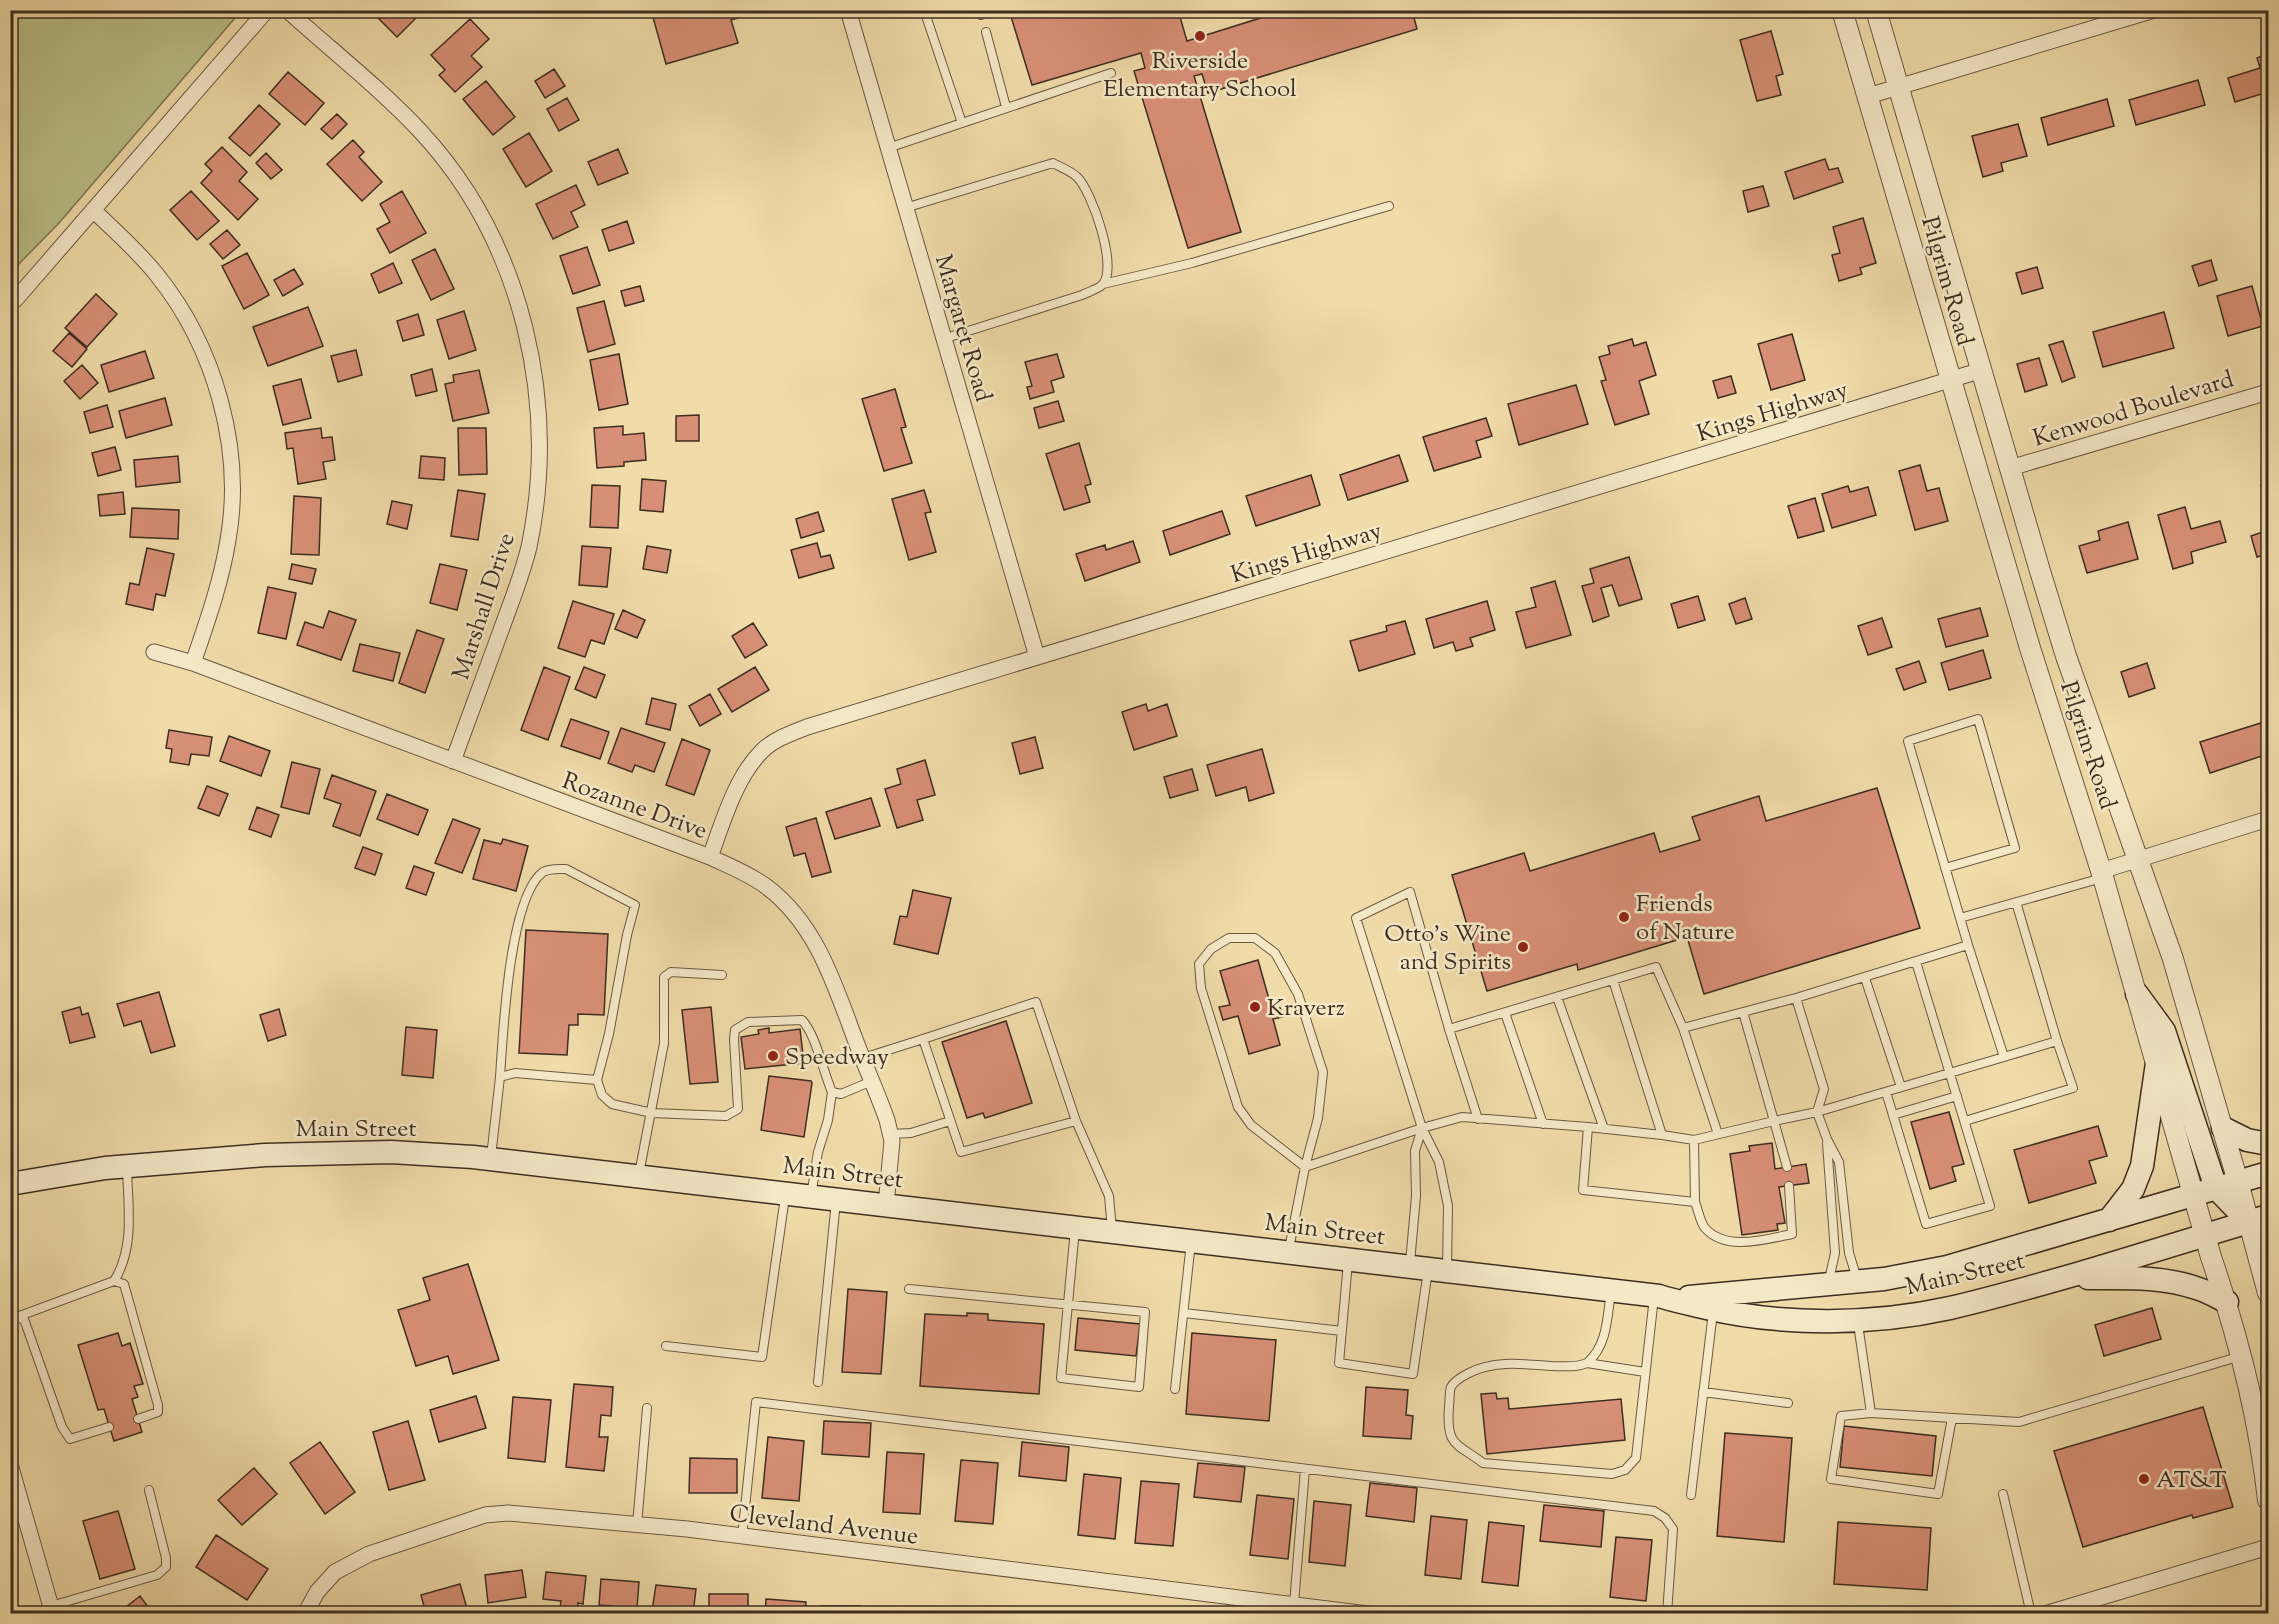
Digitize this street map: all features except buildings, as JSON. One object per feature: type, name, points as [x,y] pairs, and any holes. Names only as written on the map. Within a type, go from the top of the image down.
[{"type":"main road","points":[[2137,994],[2164,1031],[2216,1188],[2259,1219]]},
{"type":"main road","points":[[2109,1220],[2133,1189],[2142,1166],[2157,1063]]},
{"type":"main road","points":[[2223,1128],[2247,1140],[2268,1144]]},
{"type":"main road","name":"Main Street","points":[[10,1184],[90,1170],[265,1155],[391,1152],[490,1159],[1714,1302],[1767,1319],[1857,1319],[1908,1315],[1950,1308],[2059,1279],[2259,1219]]},
{"type":"main road","name":"Main Street","points":[[1714,1302],[1884,1279],[1947,1267],[2268,1173]]},
{"type":"main road","points":[[2059,1279],[2127,1278],[2171,1282],[2196,1288],[2227,1302]]},
{"type":"main road","points":[[1846,1283],[1857,1319]]},
{"type":"street","points":[[15,300],[267,10]]},
{"type":"street","name":"Marshall Drive","points":[[286,10],[400,111],[451,170],[489,232],[512,285],[527,332],[533,367],[540,446],[529,547],[519,581],[453,761]]},
{"type":"street","name":"Margaret Road","points":[[848,10],[1037,657]]},
{"type":"street","name":"Pilgrim Road","points":[[1842,10],[1950,380],[2102,874],[2205,1236],[2227,1302],[2250,1392],[2267,1475],[2268,1500]]},
{"type":"street","name":"Pilgrim Road","points":[[1876,10],[2066,656],[2173,959],[2238,1182],[2259,1219],[2268,1293]]},
{"type":"street","points":[[1868,96],[2154,10]]},
{"type":"street","points":[[93,210],[136,251],[176,300],[210,369],[226,426],[232,470],[229,537],[216,597],[192,663]]},
{"type":"street","name":"Kings Highway","points":[[710,857],[743,775],[762,750],[782,737],[807,727],[1982,370]]},
{"type":"street","name":"Kenwood Boulevard","points":[[2010,468],[2268,392]]},
{"type":"street","points":[[2010,579],[2040,571]]},
{"type":"street","name":"Rozanne Drive","points":[[154,652],[192,663],[710,857],[749,875],[768,887],[798,917],[814,940],[829,969],[887,1120],[892,1142],[886,1205]]},
{"type":"street","points":[[2102,874],[2137,860],[2268,819]]},
{"type":"street","points":[[10,1464],[52,1610]]},
{"type":"street","name":"Cleveland Avenue","points":[[305,1614],[317,1592],[335,1572],[369,1554],[485,1515],[508,1513],[742,1537],[1368,1614]]},
{"type":"street","points":[[2045,1614],[2268,1547]]},
{"type":"lane","points":[[924,10],[962,123]]},
{"type":"lane","points":[[986,32],[1006,107]]},
{"type":"lane","points":[[888,148],[1111,73]]},
{"type":"lane","points":[[905,208],[1053,163],[1078,177],[1098,215],[1106,248],[1108,274],[1103,284]]},
{"type":"lane","points":[[944,339],[1082,295],[1103,284],[1192,263],[1389,206]]},
{"type":"lane","points":[[1945,868],[2015,848],[1978,719],[1908,741],[1945,868],[1968,945],[2004,1057]]},
{"type":"lane","points":[[490,1159],[500,1077],[508,971],[519,920],[534,881],[545,871],[566,869],[635,905],[627,935],[609,1034],[597,1080],[602,1095],[612,1104],[651,1113],[726,1116],[738,1109],[735,1030],[748,1022],[802,1020],[810,1028],[832,1092],[828,1120],[818,1152],[811,1196]]},
{"type":"lane","points":[[1960,918],[2102,874]]},
{"type":"lane","points":[[1348,1259],[1338,1364],[1413,1374],[1428,1268],[1448,1206],[1439,1162],[1422,1128],[1356,918],[1410,891],[1449,1029],[1478,1119]]},
{"type":"lane","points":[[1965,1122],[2073,1088],[2016,902]]},
{"type":"lane","points":[[1288,1252],[1305,1167],[1318,1118],[1323,1072],[1298,994],[1275,953],[1255,938],[1229,938],[1211,949],[1199,964],[1201,988],[1238,1107],[1251,1125],[1305,1167]]},
{"type":"lane","points":[[1683,1028],[1865,978],[1968,945]]},
{"type":"lane","points":[[1886,1092],[1926,1224],[1990,1206],[1916,962]]},
{"type":"lane","points":[[1449,1029],[1656,967],[1683,1028],[1718,1134]]},
{"type":"lane","points":[[638,1176],[664,1043],[664,977],[671,972],[722,975]]},
{"type":"lane","points":[[1865,978],[1901,1087]]},
{"type":"lane","points":[[1613,980],[1662,1136]]},
{"type":"lane","points":[[1557,997],[1604,1129]]},
{"type":"lane","points":[[1796,998],[1824,1089],[1817,1112],[1839,1162],[1849,1253],[1846,1283]]},
{"type":"lane","points":[[862,1059],[1036,1002],[1076,1121],[1108,1196],[1112,1231]]},
{"type":"lane","points":[[1743,1012],[1787,1167]]},
{"type":"lane","points":[[1505,1013],[1543,1124]]},
{"type":"lane","points":[[923,1039],[961,1152],[1076,1121]]},
{"type":"lane","points":[[1305,1167],[1462,1117],[1588,1127],[1694,1140],[1817,1112],[2057,1041]]},
{"type":"lane","points":[[500,1077],[514,1073],[597,1080]]},
{"type":"lane","points":[[832,1092],[841,1094],[872,1081]]},
{"type":"lane","points":[[1893,1115],[1957,1096]]},
{"type":"lane","points":[[890,1134],[911,1133],[950,1121]]},
{"type":"lane","points":[[1588,1127],[1583,1190],[1695,1202]]},
{"type":"lane","points":[[1422,1128],[1415,1151],[1416,1196],[1428,1268]]},
{"type":"lane","points":[[1827,1139],[1835,1253],[1846,1283]]},
{"type":"lane","points":[[1694,1140],[1695,1202],[1705,1228],[1726,1241],[1759,1240],[1792,1234],[1789,1186]]},
{"type":"lane","points":[[12,1319],[114,1281],[121,1270],[128,1244],[127,1167]]},
{"type":"lane","points":[[666,1346],[762,1357],[785,1193]]},
{"type":"lane","points":[[818,1382],[836,1199]]},
{"type":"lane","points":[[909,1288],[1067,1303],[1145,1312],[1139,1387],[1061,1378],[1067,1303],[1075,1227]]},
{"type":"lane","points":[[1175,1389],[1191,1241]]},
{"type":"lane","points":[[114,1281],[124,1284],[158,1405],[158,1413],[138,1419]]},
{"type":"lane","points":[[1587,1363],[1600,1349],[1604,1338],[1611,1290]]},
{"type":"lane","points":[[1645,1372],[1587,1363],[1567,1367],[1510,1363],[1479,1368],[1459,1378],[1451,1388],[1448,1427],[1451,1438],[1457,1447],[1467,1451],[1483,1463],[1612,1474],[1624,1470],[1635,1458],[1645,1372],[1661,1297]]},
{"type":"lane","points":[[1690,1495],[1714,1302]]},
{"type":"lane","points":[[1184,1313],[1342,1331]]},
{"type":"lane","points":[[12,1319],[24,1319],[62,1427],[70,1439],[110,1427]]},
{"type":"lane","points":[[1857,1319],[1871,1413]]},
{"type":"lane","points":[[1952,1418],[1938,1494],[1831,1479],[1841,1416],[1871,1413],[2019,1422],[2241,1356]]},
{"type":"lane","points":[[1703,1392],[1788,1403]]},
{"type":"lane","points":[[742,1537],[756,1402],[1654,1511],[1665,1518],[1673,1529],[1667,1614]]},
{"type":"lane","points":[[637,1525],[647,1408]]},
{"type":"lane","points":[[1294,1604],[1305,1469]]},
{"type":"lane","points":[[52,1610],[157,1575],[166,1567],[166,1558],[149,1490]]},
{"type":"lane","points":[[2002,1494],[2031,1614]]},
{"type":"green space","points":[[11,10],[241,11],[59,223],[11,272]]},
{"type":"place","name":"Riverside Elementary School","points":[[1200,36]]},
{"type":"place","name":"Friends of Nature","points":[[1624,917]]},
{"type":"place","name":"Otto's Wine and Spirits","points":[[1523,947]]},
{"type":"place","name":"Kraverz","points":[[1255,1007]]},
{"type":"place","name":"Speedway","points":[[773,1056]]},
{"type":"place","name":"AT&T","points":[[2144,1479]]}]
